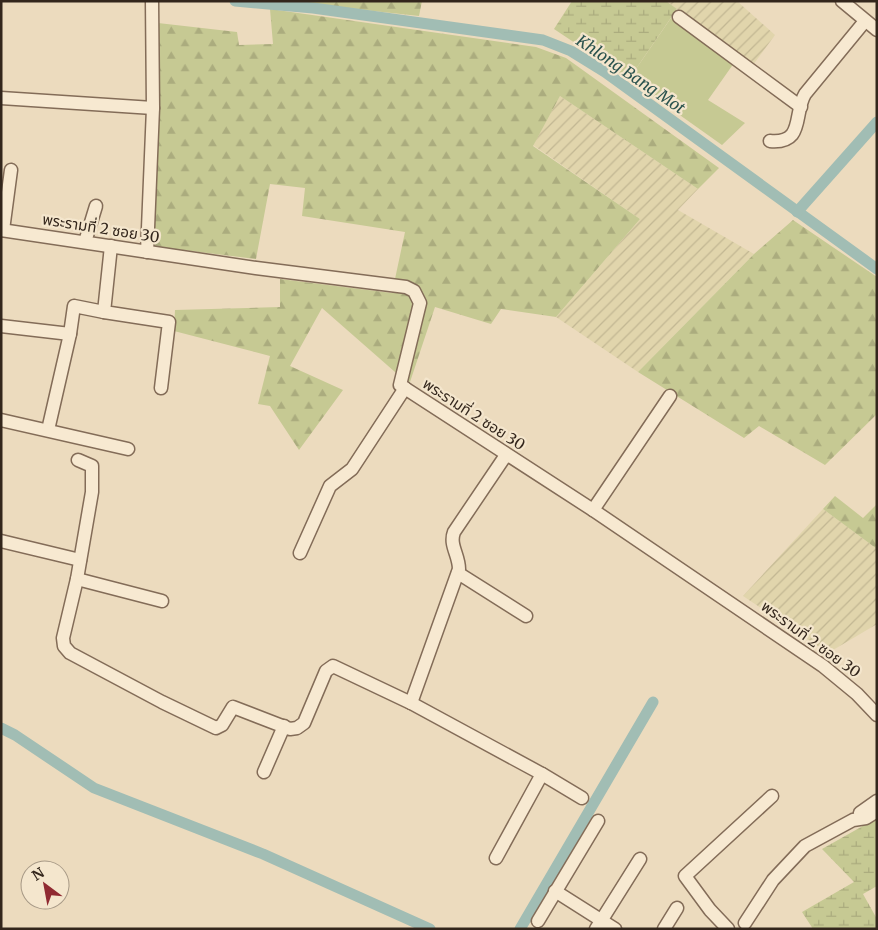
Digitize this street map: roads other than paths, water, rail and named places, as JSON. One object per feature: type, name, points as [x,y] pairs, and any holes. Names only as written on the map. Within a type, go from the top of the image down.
[{"type":"street","points":[[842,1],[877,30]]},
{"type":"street","points":[[147,252],[153,108],[152,4]]},
{"type":"street","points":[[678,17],[801,107]]},
{"type":"street","points":[[770,141],[782,142],[791,137],[800,114],[801,100],[865,21]]},
{"type":"street","points":[[1,98],[153,108]]},
{"type":"street","points":[[2,230],[11,170]]},
{"type":"street","points":[[85,242],[96,206]]},
{"type":"street","name":"พระรามที่ 2 ซอย 30","points":[[2,230],[256,268],[406,287],[414,291],[420,303],[400,385],[593,510],[823,666],[857,694],[877,715]]},
{"type":"street","points":[[104,312],[111,246]]},
{"type":"street","points":[[48,430],[70,334],[74,306],[169,322],[161,388]]},
{"type":"street","points":[[1,326],[70,334]]},
{"type":"street","points":[[300,553],[330,486],[352,469],[405,388]]},
{"type":"street","points":[[593,510],[670,396]]},
{"type":"street","points":[[1,420],[128,449]]},
{"type":"street","points":[[411,703],[458,573],[459,562],[452,539],[454,532],[506,455]]},
{"type":"street","points":[[78,460],[91,464],[94,470],[77,579],[64,638],[64,646],[70,653],[162,702],[216,728],[222,725],[233,707],[290,729],[297,728],[304,723],[326,672],[333,666],[411,703],[542,774],[582,798]]},
{"type":"street","points":[[1,541],[80,560]]},
{"type":"street","points":[[458,573],[526,616]]},
{"type":"street","points":[[77,579],[162,601]]},
{"type":"street","points":[[264,772],[284,726]]},
{"type":"street","points":[[496,858],[542,774]]},
{"type":"street","points":[[772,796],[685,876],[710,910],[729,929],[734,924],[748,926],[773,880],[794,855],[805,846],[853,820],[862,810],[877,801]]},
{"type":"street","points":[[853,820],[866,818],[877,811]]},
{"type":"street","points":[[538,921],[598,820]]},
{"type":"street","points":[[599,924],[640,859]]},
{"type":"street","points":[[555,890],[599,924],[615,929]]},
{"type":"street","points":[[664,929],[677,908]]},
{"type":"waterway","name":"Khlong Bang Mot","points":[[235,1],[313,8],[543,40],[571,51],[605,72],[877,269]]},
{"type":"waterway","points":[[797,212],[877,122]]},
{"type":"waterway","points":[[520,929],[653,702]]},
{"type":"waterway","points":[[1,728],[15,735],[94,788],[263,854],[430,929]]}]
